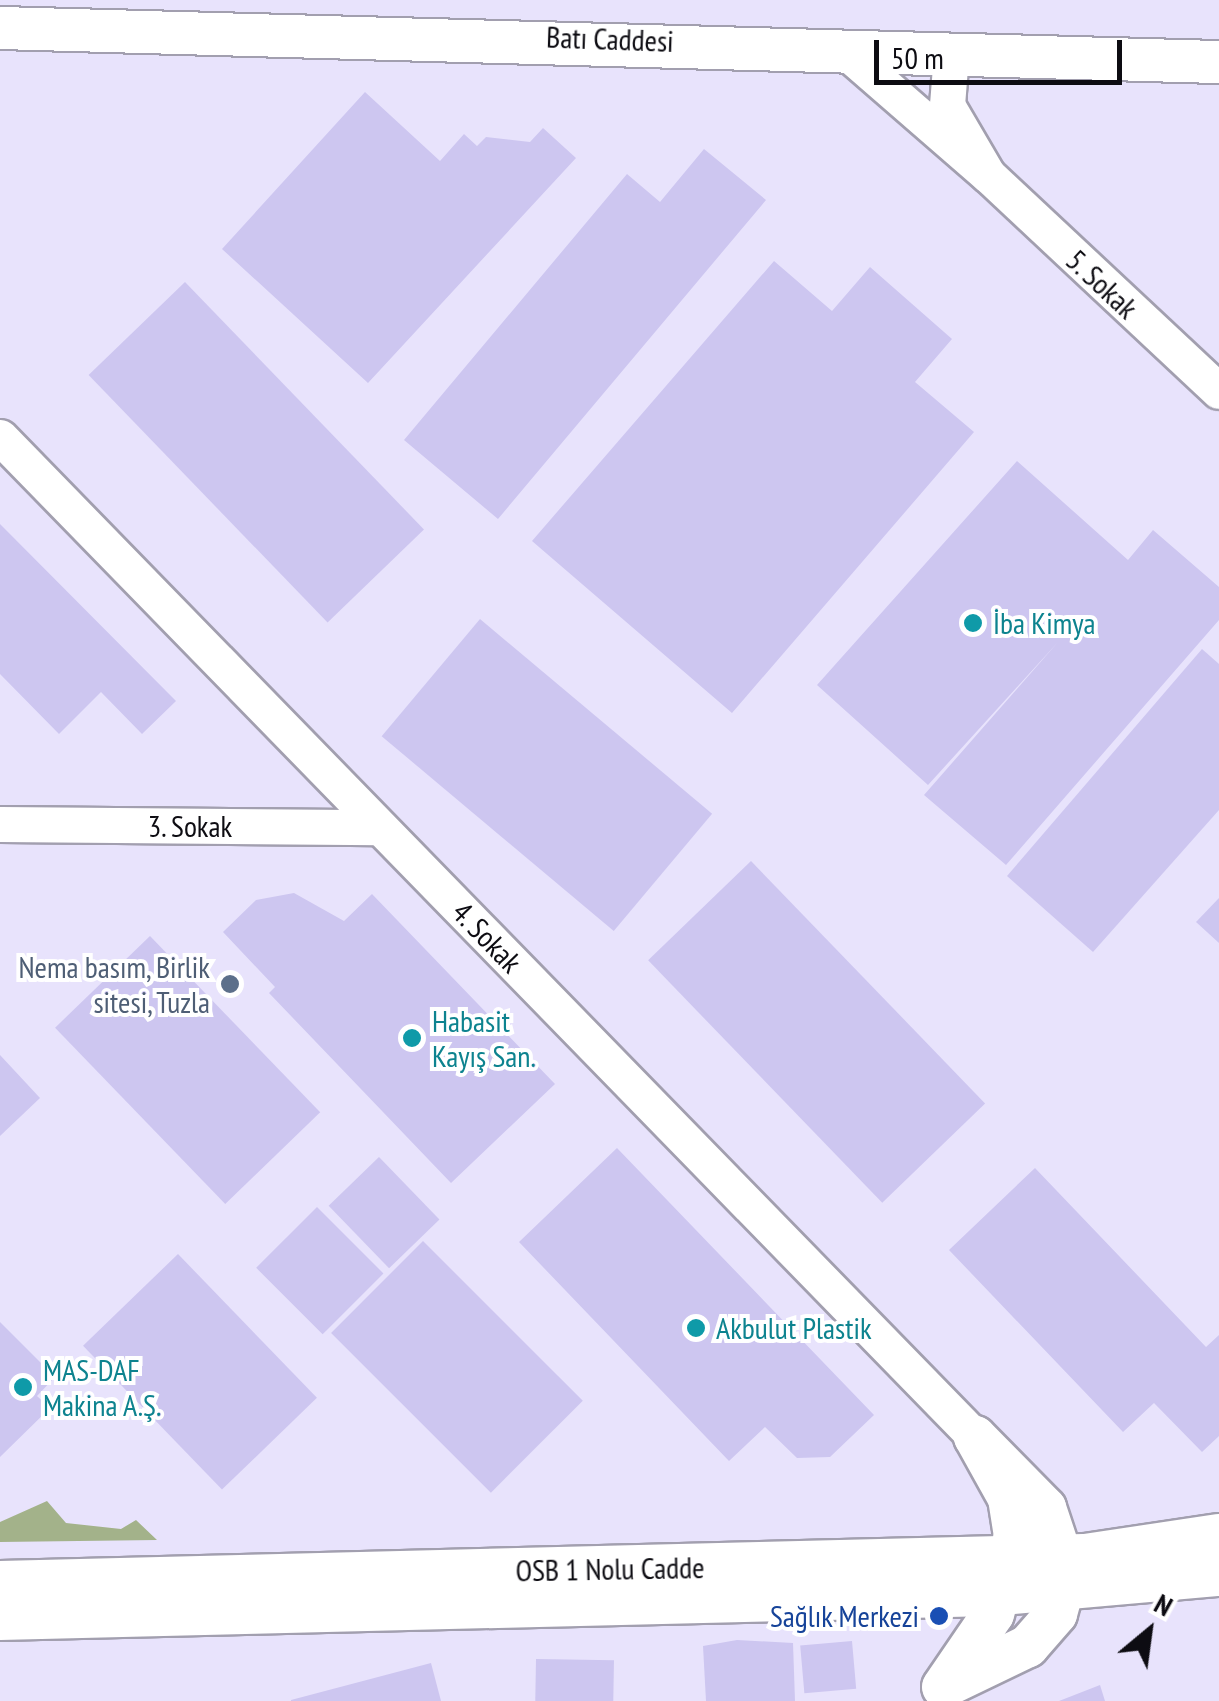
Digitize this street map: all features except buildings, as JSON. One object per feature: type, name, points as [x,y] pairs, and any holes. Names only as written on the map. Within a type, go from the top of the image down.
[{"type":"street","name":"Batı Caddesi","points":[[0,28],[1219,62]]},
{"type":"street","name":"5. Sokak","points":[[844,50],[988,175],[1219,391]]},
{"type":"street","name":"5. Sokak","points":[[951,54],[946,106],[988,175]]},
{"type":"street","name":"4. Sokak","points":[[0,437],[974,1437]]},
{"type":"street","name":"3. Sokak","points":[[0,824],[380,827]]},
{"type":"street","points":[[931,1694],[1028,1646],[1065,1574],[1032,1490],[974,1437]]},
{"type":"street","points":[[931,1694],[980,1641],[1006,1575],[1009,1498],[974,1437]]},
{"type":"street","name":"OSB 1 Nolu Cadde","points":[[1065,1574],[1219,1535]]},
{"type":"street","name":"OSB 1 Nolu Cadde","points":[[0,1619],[1006,1575]]},
{"type":"street","name":"OSB 1 Nolu Cadde","points":[[0,1582],[1219,1575]]},
{"type":"shaded area","points":[[0,0],[1219,0],[1219,1701],[0,1701]]},
{"type":"green space","points":[[47,1501],[66,1523],[121,1529],[136,1520],[157,1540],[0,1542],[0,1522]]},
{"type":"place","name":"İba Kimya","points":[[973,623]]},
{"type":"place","name":"Nema basım, Birlik sitesi, Tuzla","points":[[230,984]]},
{"type":"place","name":"Habasit Kayış San.","points":[[412,1038]]},
{"type":"place","name":"Akbulut Plastik","points":[[696,1328]]},
{"type":"place","name":"MAS-DAF Makina A.Ş.","points":[[23,1387]]},
{"type":"place","name":"Sağlık Merkezi","points":[[939,1616]]}]
